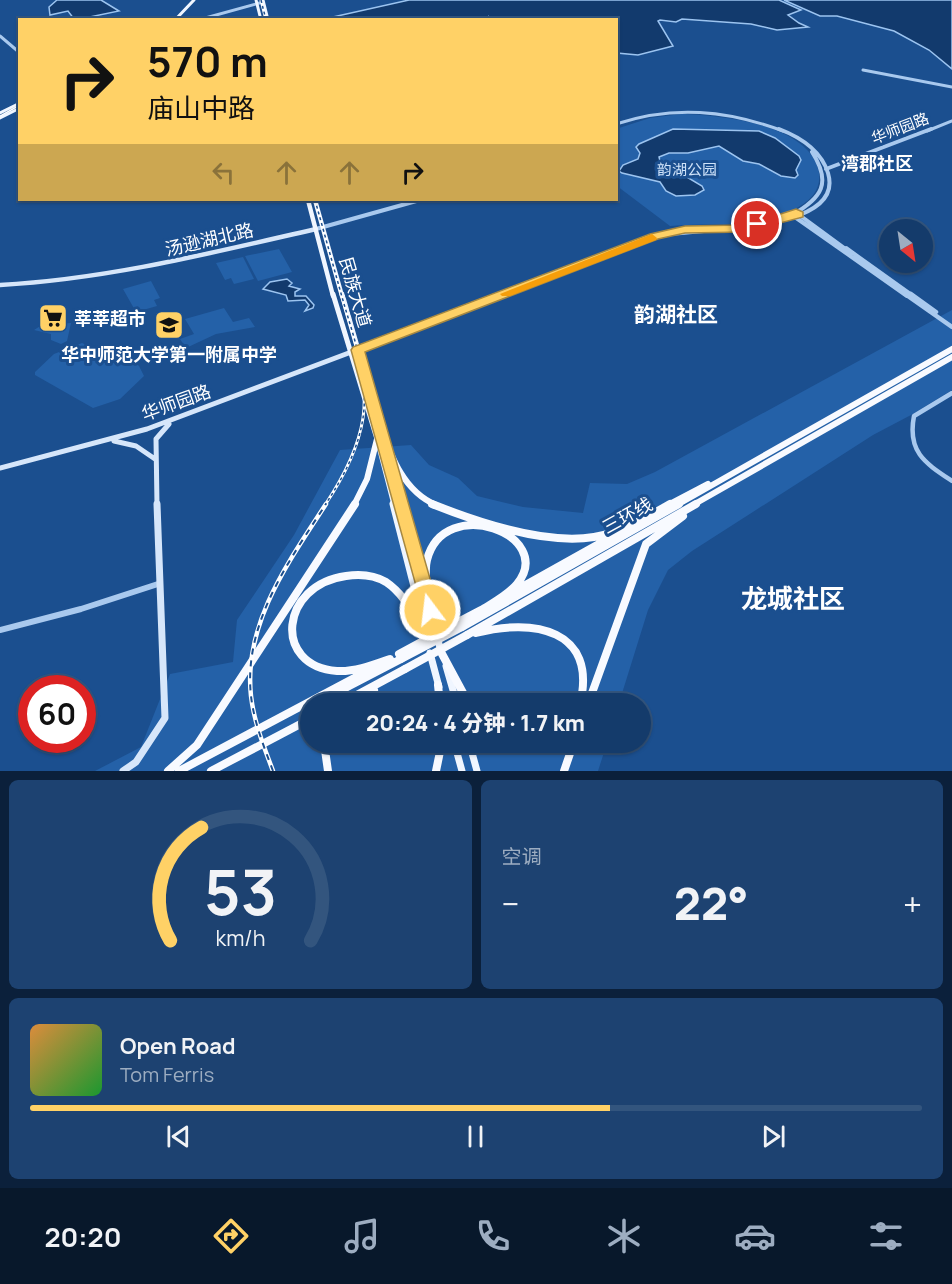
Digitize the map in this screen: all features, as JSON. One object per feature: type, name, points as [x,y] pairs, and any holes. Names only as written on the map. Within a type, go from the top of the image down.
[{"type":"highway","name":"三环线","points":[[336,693],[739,471],[952,349]]},
{"type":"highway","name":"三环线","points":[[360,693],[467,635],[952,357]]},
{"type":"highway","points":[[378,419],[400,477],[420,498],[431,504],[551,537],[571,539],[611,534],[636,523]]},
{"type":"highway","points":[[168,771],[197,745],[358,499],[367,479],[377,439]]},
{"type":"highway","points":[[480,611],[696,489],[739,471]]},
{"type":"highway","points":[[592,693],[646,544],[709,497]]},
{"type":"highway","points":[[430,610],[427,559],[433,547],[444,534],[476,524],[496,528],[514,537],[524,559],[524,571],[516,584],[461,624]]},
{"type":"highway","points":[[400,657],[353,670],[335,671],[315,666],[297,649],[291,635],[293,616],[298,604],[310,589],[325,582],[355,575],[375,578],[385,582],[398,594],[425,632]]},
{"type":"highway","points":[[467,635],[500,627],[534,626],[548,631],[574,650],[583,667],[585,679],[582,693]]},
{"type":"highway","points":[[441,652],[463,693]]},
{"type":"highway","points":[[179,771],[390,659]]},
{"type":"highway","points":[[371,693],[405,669]]},
{"type":"highway","points":[[438,685],[440,693]]},
{"type":"highway","points":[[186,771],[300,711]]},
{"type":"highway","points":[[212,771],[300,724]]},
{"type":"highway","points":[[325,753],[328,771]]},
{"type":"highway","points":[[436,771],[440,753]]},
{"type":"highway","points":[[564,771],[570,753]]},
{"type":"main road","points":[[179,18],[196,0]]},
{"type":"main road","points":[[263,1],[267,18]]},
{"type":"main road","points":[[257,2],[261,18]]},
{"type":"main road","points":[[0,113],[18,104]]},
{"type":"main road","points":[[0,118],[18,109]]},
{"type":"main road","name":"民族大道","points":[[308,201],[319,227],[354,350],[438,685]]},
{"type":"main road","name":"民族大道","points":[[315,201],[319,227]]},
{"type":"main road","name":"汤逊湖北路","points":[[0,284],[39,283],[134,270],[319,227]]},
{"type":"main road","name":"民族大道","points":[[354,350],[378,419],[454,693]]},
{"type":"main road","name":"华师园路","points":[[0,468],[106,442],[176,419],[354,350]]},
{"type":"main road","points":[[123,771],[136,762],[165,718],[158,584],[155,459],[156,439],[164,428],[176,419]]},
{"type":"main road","points":[[106,442],[125,441],[143,447],[155,459]]},
{"type":"main road","points":[[457,753],[462,771]]},
{"type":"main road","points":[[472,753],[477,771]]},
{"type":"street","points":[[205,18],[263,1]]},
{"type":"street","points":[[0,36],[18,51]]},
{"type":"street","points":[[863,70],[952,87]]},
{"type":"street","points":[[354,350],[654,237],[685,230],[746,228],[796,215],[814,201],[825,180],[825,169],[813,153],[798,141],[767,127],[732,117],[666,114],[618,124]]},
{"type":"street","name":"华师园路","points":[[825,169],[952,121]]},
{"type":"street","name":"汤逊湖北路","points":[[319,227],[408,201]]},
{"type":"street","name":"汤逊湖北路","points":[[319,227],[416,201]]},
{"type":"street","points":[[796,215],[936,312]]},
{"type":"street","points":[[838,245],[952,326]]},
{"type":"street","points":[[838,245],[929,316]]},
{"type":"street","points":[[952,393],[914,416],[911,440],[917,452],[952,481]]},
{"type":"street","points":[[0,630],[81,609],[158,584]]},
{"type":"green space","name":"韵湖公园","points":[[681,114],[718,117],[740,120],[782,133],[800,143],[812,156],[819,173],[819,184],[815,192],[800,206],[770,219],[736,224],[670,226],[618,187],[618,128],[650,118]]},
{"type":"green space","points":[[279,249],[292,272],[258,281],[245,256]]},
{"type":"green space","points":[[243,257],[254,279],[234,284],[231,278],[225,280],[216,263]]},
{"type":"green space","points":[[151,281],[160,298],[154,300],[157,306],[136,312],[123,289]]},
{"type":"green space","points":[[224,308],[233,322],[249,318],[255,327],[216,334],[186,348],[180,339],[194,334],[185,319]]},
{"type":"green space","points":[[952,310],[952,390],[873,435],[692,551],[668,570],[648,610],[622,693],[300,693],[300,753],[604,753],[598,771],[95,771],[141,747],[170,674],[233,662],[237,620],[294,535],[340,450],[411,445],[429,465],[458,478],[477,496],[523,507],[583,513],[590,483],[627,484],[655,472]]},
{"type":"green space","points":[[71,323],[67,341],[61,344],[51,340],[51,334],[34,330],[42,325]]},
{"type":"green space","points":[[82,343],[130,354],[128,356],[139,366],[144,376],[120,399],[93,408],[35,375],[35,372],[54,354]]},
{"type":"shaded area","points":[[57,0],[101,0],[119,11],[73,18],[68,11],[50,15],[49,7]]},
{"type":"shaded area","points":[[409,0],[779,0],[801,10],[788,15],[808,27],[777,30],[751,24],[682,19],[676,22],[660,20],[658,21],[673,46],[638,55],[618,53],[618,18],[491,18],[488,16],[491,18],[328,18]]},
{"type":"shaded area","points":[[784,0],[952,0],[952,69],[929,50],[894,31],[837,16],[820,16]]},
{"type":"shaded area","points":[[673,129],[759,131],[775,138],[799,156],[801,160],[796,170],[798,175],[795,178],[781,176],[759,164],[743,161],[719,146],[688,153],[669,153],[659,157],[660,161],[702,186],[704,190],[695,195],[676,196],[666,191],[660,182],[619,171],[623,165],[638,159],[640,153],[636,147],[639,144]]},
{"type":"shaded area","points":[[287,279],[292,283],[289,286],[300,289],[295,292],[295,296],[306,296],[314,305],[313,308],[305,311],[309,305],[305,300],[288,301],[286,295],[263,289],[270,282]]},
{"type":"tram line","points":[[0,116],[18,106]]},
{"type":"railway","points":[[261,0],[266,18]]},
{"type":"railway","points":[[315,201],[355,341],[364,387],[363,418],[354,452],[325,505]]},
{"type":"railway","points":[[273,771],[252,706],[250,669],[254,644],[261,619],[272,594],[326,504]]},
{"type":"slow traffic","points":[[506,294],[652,238]]},
{"type":"place","name":"莘莘超市","points":[[53,318]]},
{"type":"place","name":"华中师范大学第一附属中学","points":[[169,325]]},
{"type":"district","name":"湾郡社区","points":[[877,163]]},
{"type":"district","name":"韵湖社区","points":[[676,314]]},
{"type":"district","name":"龙城社区","points":[[793,598]]},
{"type":"route","points":[[430,610],[358,350],[670,232],[746,228],[771,224],[799,215],[796,213],[757,224]]}]
